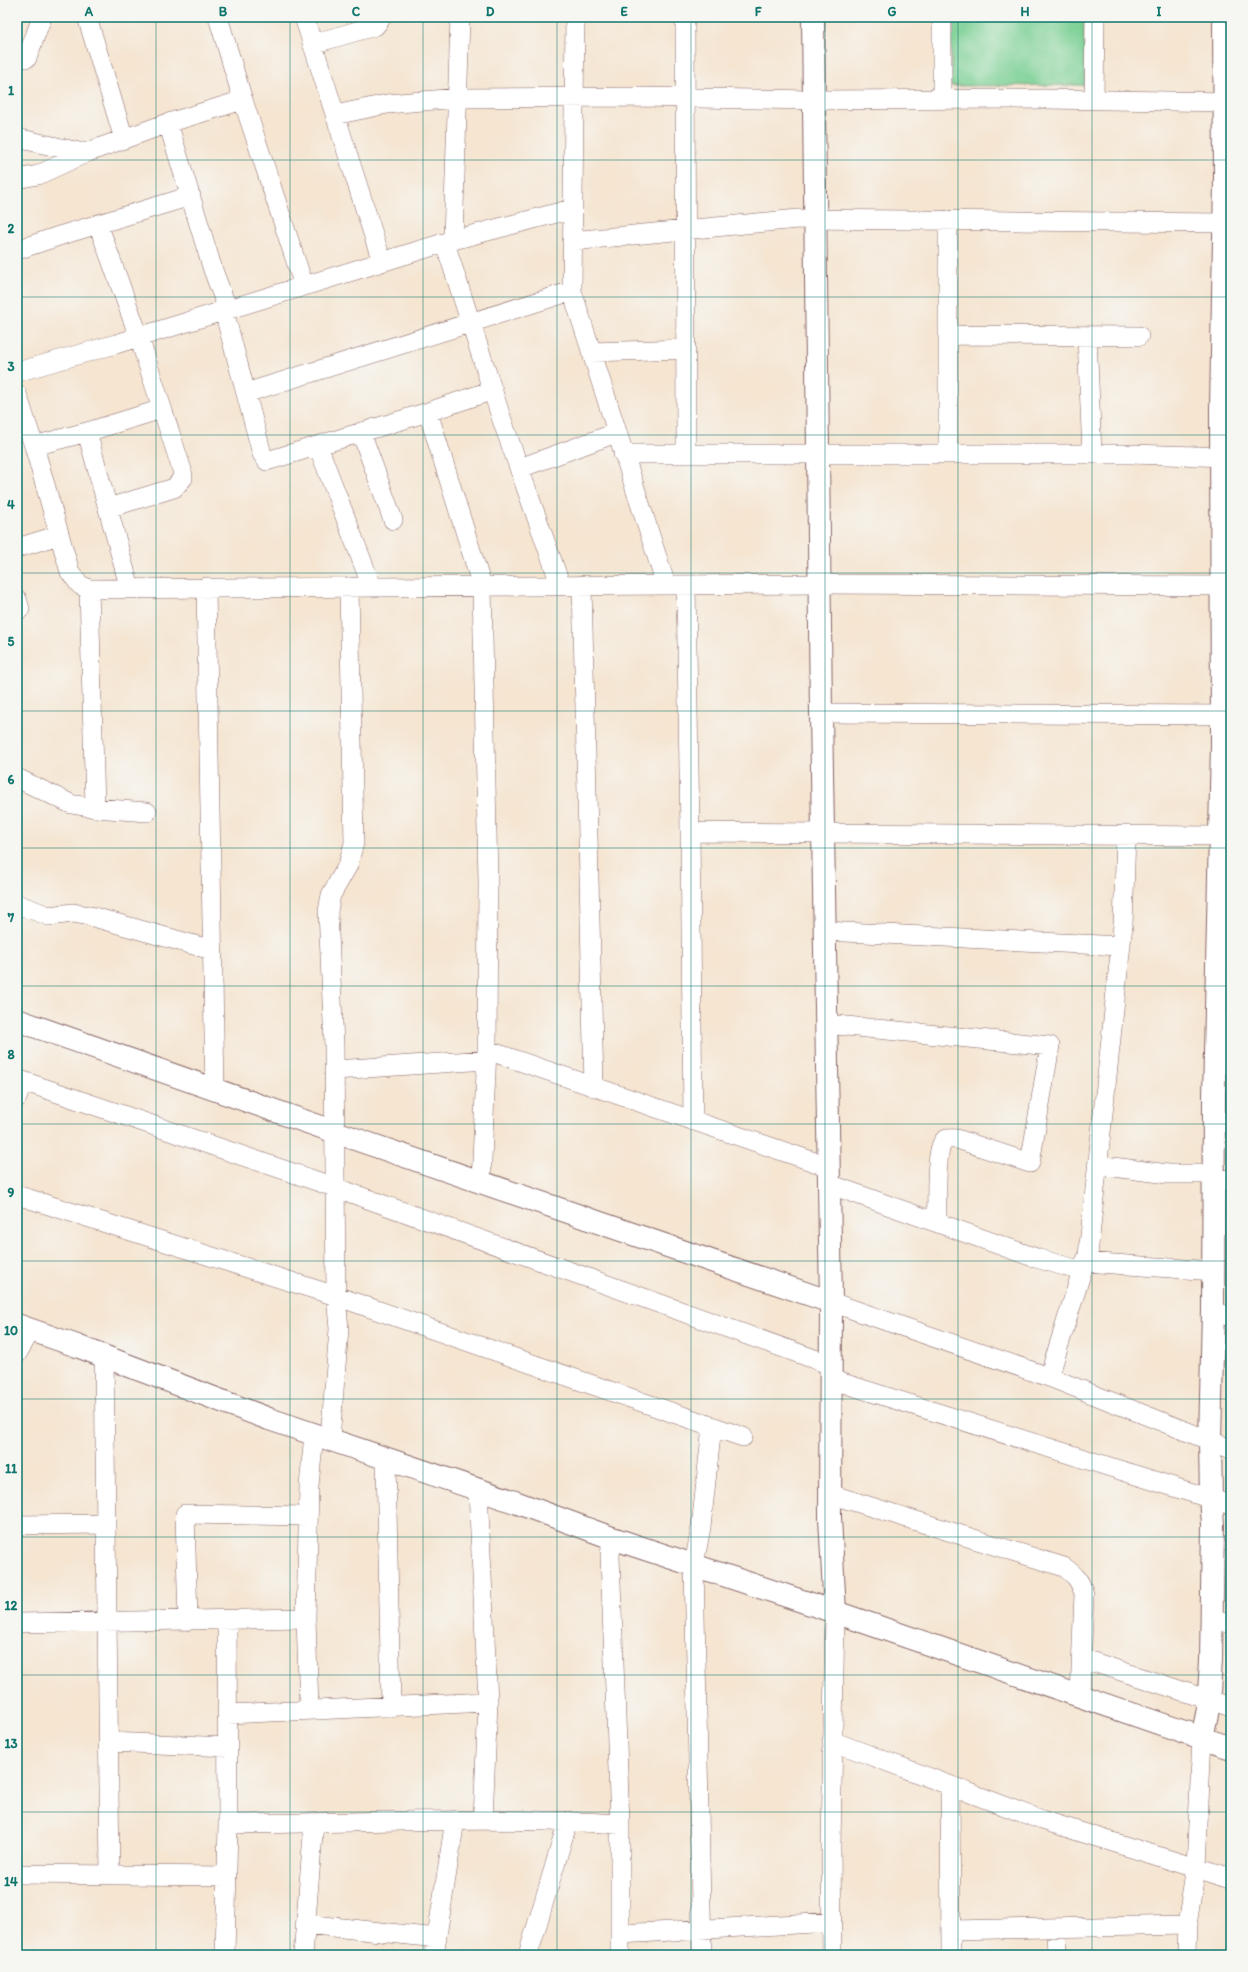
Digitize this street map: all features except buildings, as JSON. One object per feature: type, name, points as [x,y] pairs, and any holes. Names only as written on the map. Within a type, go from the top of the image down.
[{"type":"street","points":[[27,58],[42,17]]},
{"type":"street","points":[[87,17],[124,139]]},
{"type":"street","points":[[218,17],[243,100],[304,286]]},
{"type":"street","points":[[304,17],[382,262]]},
{"type":"street","points":[[312,44],[375,26],[380,20],[379,17]]},
{"type":"street","points":[[460,17],[458,98],[449,242],[471,322],[493,390],[561,586]]},
{"type":"street","points":[[575,17],[572,291],[616,433],[666,585]]},
{"type":"street","points":[[685,17],[684,229],[686,454]]},
{"type":"street","points":[[813,17],[821,713],[831,1302],[830,1494],[835,1612],[832,1741],[832,1955]]},
{"type":"street","points":[[942,17],[942,99]]},
{"type":"street","points":[[1094,100],[1095,17]]},
{"type":"street","points":[[1186,1955],[1187,1925],[1196,1867],[1202,1738],[1221,1621],[1213,1524],[1221,1502],[1210,1442],[1222,1314],[1214,1271],[1219,1177],[1214,1097],[1225,878],[1220,836],[1226,799],[1224,223],[1228,102],[1224,17]]},
{"type":"street","points":[[335,115],[387,104],[458,98],[575,97],[1228,102]]},
{"type":"street","points":[[17,179],[38,175],[88,152],[168,123],[243,100]]},
{"type":"street","points":[[168,123],[226,310],[262,454],[267,461],[428,412],[493,390]]},
{"type":"street","points":[[17,138],[79,152],[88,152]]},
{"type":"street","points":[[17,250],[191,196]]},
{"type":"street","points":[[17,372],[139,337],[449,242],[572,209]]},
{"type":"street","points":[[572,241],[798,219],[1224,223]]},
{"type":"street","points":[[948,220],[948,454]]},
{"type":"street","points":[[98,224],[139,337],[182,470],[183,478],[174,488],[108,508]]},
{"type":"street","points":[[246,392],[572,291]]},
{"type":"street","points":[[948,335],[1139,336]]},
{"type":"street","points":[[1087,336],[1092,454]]},
{"type":"street","points":[[591,352],[685,349]]},
{"type":"street","points":[[17,394],[27,441],[70,572],[80,585],[89,589],[820,584],[1226,586]]},
{"type":"street","points":[[27,441],[87,432],[162,409]]},
{"type":"street","points":[[428,412],[482,586],[488,882],[487,1055],[481,1182]]},
{"type":"street","points":[[87,432],[130,588]]},
{"type":"street","points":[[361,432],[393,520]]},
{"type":"street","points":[[520,468],[616,433]]},
{"type":"street","points":[[318,446],[372,587]]},
{"type":"street","points":[[623,454],[1092,454],[1226,457]]},
{"type":"street","points":[[17,548],[59,535]]},
{"type":"street","points":[[582,585],[594,1088]]},
{"type":"street","points":[[686,585],[693,1121]]},
{"type":"street","points":[[206,587],[215,1090]]},
{"type":"street","points":[[309,1710],[306,1618],[308,1516],[339,1329],[336,1296],[337,1188],[335,1070],[328,911],[331,895],[348,865],[354,843],[349,587]]},
{"type":"street","points":[[89,589],[95,808]]},
{"type":"street","points":[[17,599],[20,609],[17,610]]},
{"type":"street","points":[[821,713],[1226,715]]},
{"type":"street","points":[[17,778],[71,804],[95,808],[147,812]]},
{"type":"street","points":[[690,832],[1126,834],[1220,836]]},
{"type":"street","points":[[1049,1377],[1088,1255],[1123,925],[1126,834]]},
{"type":"street","points":[[17,904],[49,916],[73,913],[90,916],[212,950]]},
{"type":"street","points":[[825,931],[1121,946]]},
{"type":"street","points":[[17,1020],[336,1133],[1049,1377],[1210,1442],[1231,1449]]},
{"type":"street","points":[[826,1024],[1050,1046],[1030,1163],[957,1139],[948,1138],[943,1141],[939,1153],[937,1221]]},
{"type":"street","points":[[335,1070],[487,1055],[594,1088],[693,1121],[937,1221],[1036,1258],[1084,1267],[1214,1271]]},
{"type":"street","points":[[19,1086],[337,1188],[830,1372],[1221,1502]]},
{"type":"street","points":[[1097,1165],[1168,1174],[1219,1177]]},
{"type":"street","points":[[17,1195],[336,1296],[743,1437]]},
{"type":"street","points":[[17,1354],[24,1327],[269,1419],[478,1490],[612,1538],[835,1612],[1231,1748]]},
{"type":"street","points":[[104,1356],[110,1875]]},
{"type":"street","points":[[702,1955],[694,1565],[701,1527],[712,1426]]},
{"type":"street","points":[[386,1459],[392,1707]]},
{"type":"street","points":[[478,1490],[488,1702],[483,1820]]},
{"type":"street","points":[[830,1494],[1064,1567],[1077,1576],[1084,1594],[1080,1696]]},
{"type":"street","points":[[188,1621],[185,1514],[308,1516]]},
{"type":"street","points":[[17,1525],[106,1524]]},
{"type":"street","points":[[612,1538],[610,1556],[620,1824],[620,1955]]},
{"type":"street","points":[[17,1623],[306,1618]]},
{"type":"street","points":[[225,1955],[228,1824],[227,1620]]},
{"type":"street","points":[[1081,1658],[1231,1707]]},
{"type":"street","points":[[227,1714],[488,1702]]},
{"type":"street","points":[[832,1741],[1042,1820],[1231,1879]]},
{"type":"street","points":[[109,1742],[228,1747]]},
{"type":"street","points":[[950,1786],[951,1955]]},
{"type":"street","points":[[305,1924],[436,1947],[455,1820]]},
{"type":"street","points":[[228,1824],[483,1820],[568,1821],[620,1824]]},
{"type":"street","points":[[528,1955],[568,1821]]},
{"type":"street","points":[[302,1955],[314,1823]]},
{"type":"street","points":[[17,1874],[227,1876]]},
{"type":"street","points":[[620,1934],[832,1922]]},
{"type":"street","points":[[951,1930],[1056,1929],[1187,1925]]},
{"type":"street","points":[[1056,1929],[1057,1955]]},
{"type":"green space","points":[[951,17],[1084,17],[1085,85],[951,86]]}]
